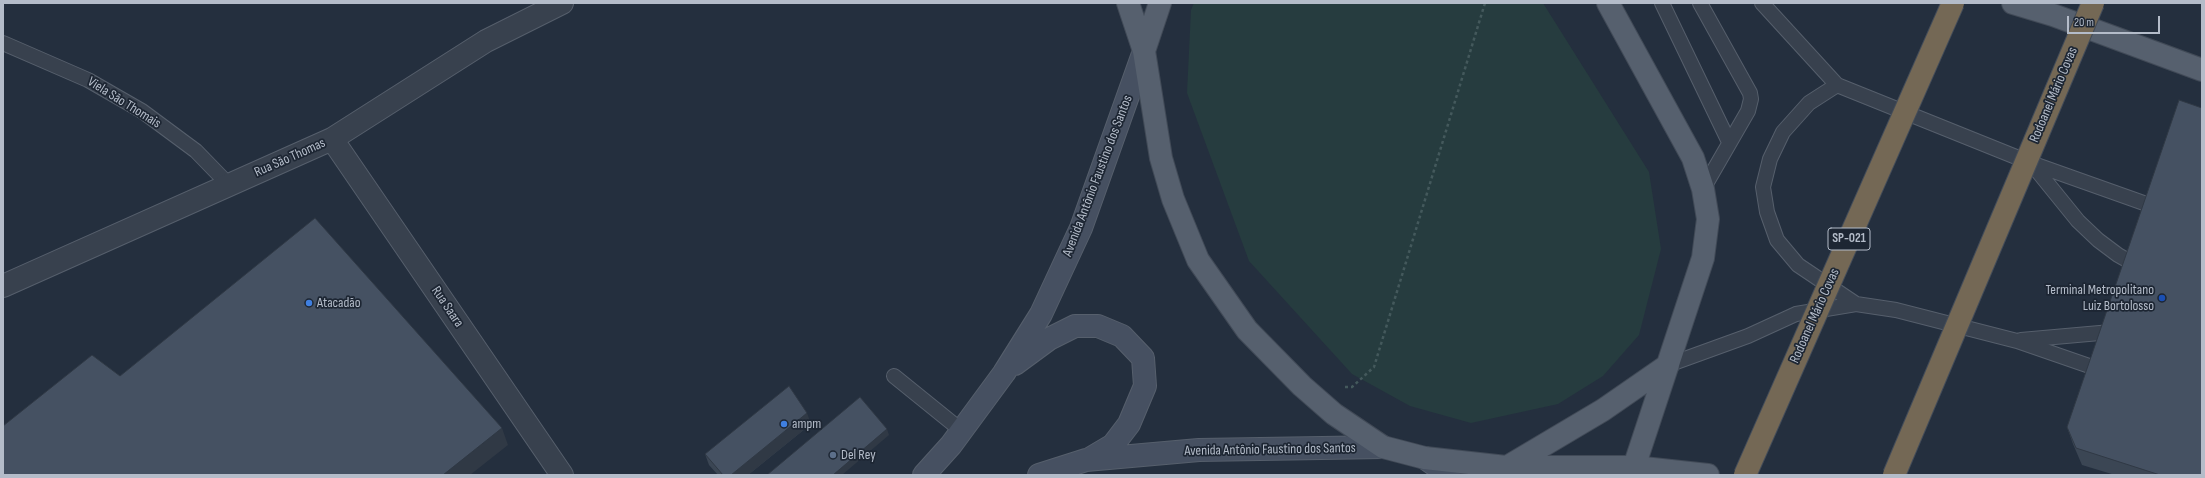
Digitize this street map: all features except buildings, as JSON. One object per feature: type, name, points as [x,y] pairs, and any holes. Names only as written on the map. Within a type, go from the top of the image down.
[{"type":"highway","name":"Rodoanel Mário Covas","points":[[1745,475],[1953,3]]},
{"type":"highway","name":"Rodoanel Mário Covas","points":[[1894,475],[2092,3]]},
{"type":"main road","points":[[1128,3],[1144,51],[1161,158],[1173,199],[1198,260],[1247,330],[1302,386],[1334,414],[1383,447],[1425,458],[1506,467],[1708,475]]},
{"type":"main road","points":[[1144,51],[1160,3]]},
{"type":"main road","points":[[1608,3],[1693,158],[1703,188],[1708,219],[1703,258],[1634,472]]},
{"type":"main road","points":[[2013,3],[2065,19],[2202,70]]},
{"type":"main road","name":"Avenida Antônio Faustino dos Santos","points":[[924,475],[962,431],[1004,373],[1041,314],[1081,228],[1144,51]]},
{"type":"main road","points":[[1004,373],[1049,339],[1075,326],[1098,326],[1122,336],[1143,358],[1145,386],[1129,424],[1113,445],[1086,460]]},
{"type":"main road","points":[[1506,467],[1603,410],[1668,364]]},
{"type":"main road","name":"Avenida Antônio Faustino dos Santos","points":[[1040,475],[1086,460],[1199,450],[1383,447]]},
{"type":"main road","points":[[1425,458],[1449,475]]},
{"type":"street","name":"Rua São Thomas","points":[[3,286],[332,139],[486,41],[562,3]]},
{"type":"street","name":"Rua Saara","points":[[332,139],[562,475]]},
{"type":"lane","points":[[1662,3],[1729,142]]},
{"type":"lane","points":[[1700,3],[1750,93],[1751,100],[1748,111],[1703,188]]},
{"type":"lane","points":[[1762,3],[1837,85],[2031,163],[2155,207]]},
{"type":"lane","name":"Viela São Thomais","points":[[3,43],[88,80],[142,111],[196,151],[230,185]]},
{"type":"lane","points":[[1837,85],[1809,103],[1783,132],[1770,159],[1763,187],[1767,212],[1777,240],[1798,265],[1856,304]]},
{"type":"lane","points":[[2031,163],[2078,221],[2098,240],[2118,255],[2134,264]]},
{"type":"lane","points":[[1668,364],[1748,336],[1796,314],[1856,304],[1896,310],[2017,341],[2098,369]]},
{"type":"lane","points":[[2017,341],[2111,332]]},
{"type":"lane","points":[[894,376],[962,431]]},
{"type":"path","points":[[1302,386],[1352,387],[1374,367],[1485,3]]},
{"type":"green space","points":[[1194,3],[1543,3],[1649,172],[1661,249],[1639,335],[1603,376],[1558,404],[1471,423],[1410,406],[1352,374],[1249,261],[1187,93],[1191,10]]},
{"type":"place","name":"Terminal Metropolitano Luiz Bortolosso","points":[[2162,298]]},
{"type":"place","name":"Atacadão","points":[[309,303]]},
{"type":"place","name":"ampm","points":[[784,424]]},
{"type":"place","name":"Del Rey","points":[[833,455]]}]
